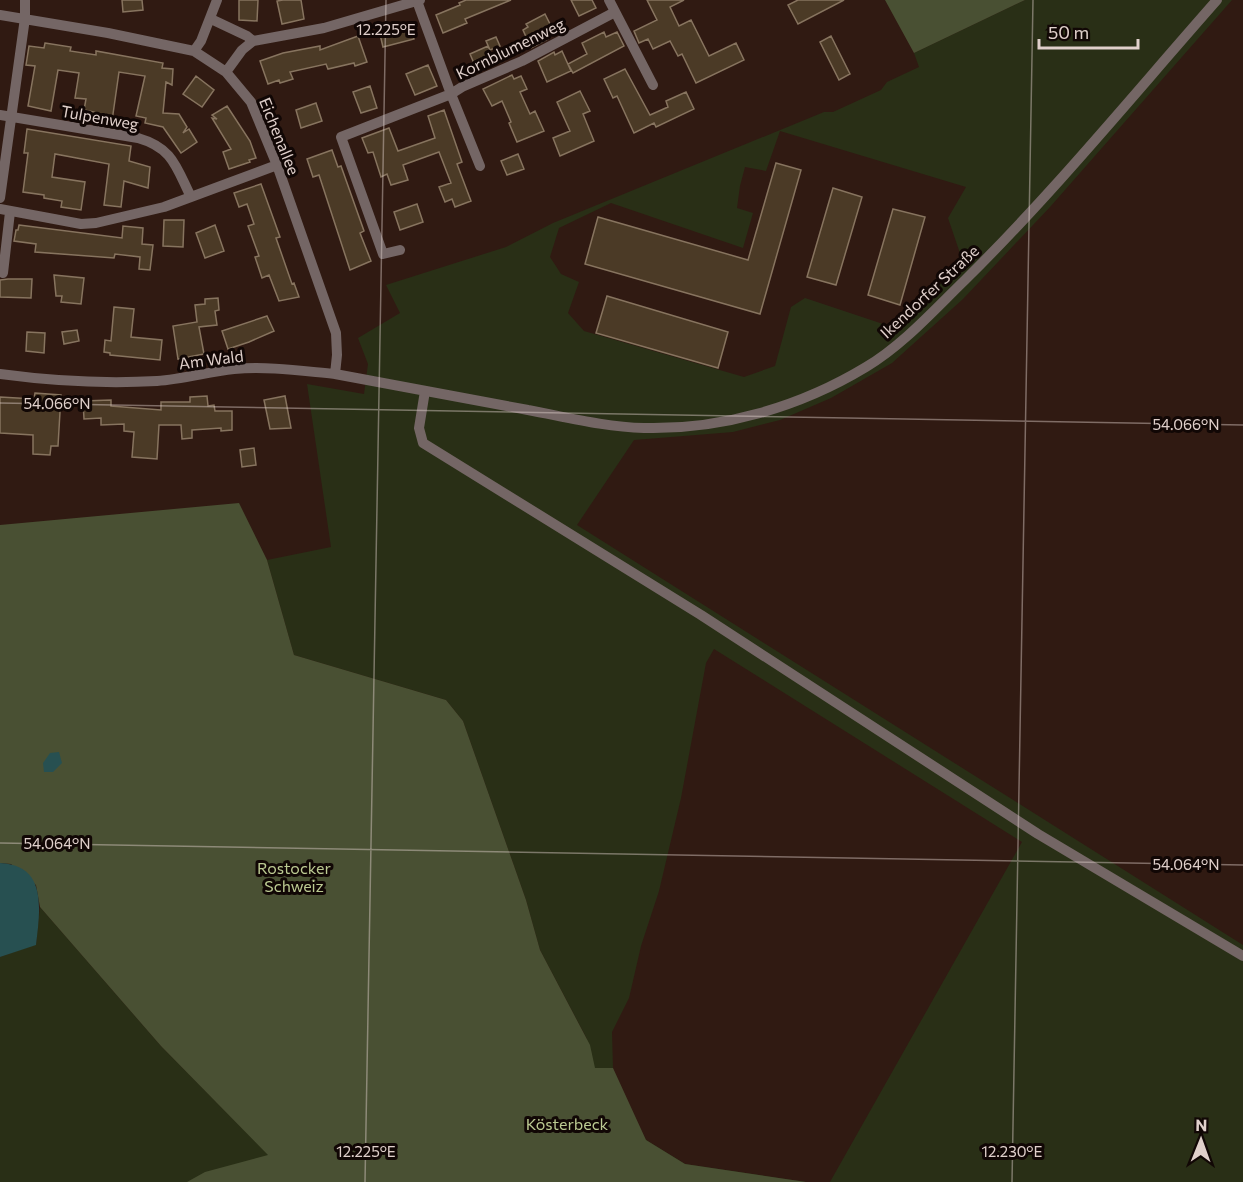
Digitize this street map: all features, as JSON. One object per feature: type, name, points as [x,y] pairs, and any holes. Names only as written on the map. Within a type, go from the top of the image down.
[{"type":"street","points":[[0,198],[6,116],[25,18],[25,0]]},
{"type":"street","points":[[194,51],[211,19],[217,0]]},
{"type":"street","points":[[609,0],[652,85]]},
{"type":"street","name":"Ikendorfer Straße","points":[[424,391],[590,421],[643,428],[688,426],[738,418],[787,405],[826,390],[868,366],[910,334],[1005,240],[1217,0]]},
{"type":"street","points":[[226,72],[242,50],[253,41],[324,28],[392,4],[418,1]]},
{"type":"street","name":"Kornblumenweg","points":[[418,1],[451,94],[480,166]]},
{"type":"street","name":"Kornblumenweg","points":[[400,250],[383,254],[341,137],[451,94],[522,61],[615,12]]},
{"type":"street","name":"Eichenallee","points":[[0,15],[108,33],[194,51],[226,72],[251,102],[277,165],[336,333],[335,374]]},
{"type":"street","points":[[211,19],[253,41]]},
{"type":"street","name":"Tulpenweg","points":[[6,116],[152,142],[172,159],[191,197]]},
{"type":"street","points":[[3,273],[5,210],[81,224],[96,223],[164,207],[277,165]]},
{"type":"street","name":"Am Wald","points":[[0,374],[57,380],[110,382],[159,381],[235,369],[268,369],[335,374],[424,391]]},
{"type":"street","points":[[424,391],[419,428],[423,443],[701,615],[1038,834],[1243,956]]},
{"type":"green space","points":[[885,0],[1025,0],[914,53]]},
{"type":"green space","name":"Kösterbeck","points":[[1025,0],[1232,0],[1050,207],[963,299],[892,363],[831,398],[780,420],[733,432],[634,440],[577,525],[1243,945],[1243,1182],[830,1182],[1022,842],[714,649],[706,663],[681,798],[659,891],[641,946],[629,998],[612,1032],[613,1068],[605,1068],[646,1140],[685,1164],[806,1182],[0,1182],[0,957],[36,944],[40,907],[161,1046],[250,1136],[587,1039],[540,950],[526,900],[463,721],[446,700],[294,655],[267,560],[331,547],[307,384],[364,394],[368,364],[358,338],[400,313],[386,285],[506,247],[553,223],[824,112],[833,112],[881,90],[887,82],[919,67],[914,53]],"holes":[[[780,131],[966,187],[948,218],[962,259],[932,293],[892,327],[805,298],[791,307],[775,366],[744,377],[584,331],[568,313],[579,282],[561,274],[550,257],[559,228],[611,203],[743,248],[753,213],[737,208],[745,167],[766,171]]]},
{"type":"green space","name":"Rostocker Schweiz","points":[[239,503],[267,560],[294,655],[446,700],[463,721],[526,900],[540,950],[590,1045],[595,1068],[613,1068],[646,1140],[685,1164],[806,1182],[187,1182],[205,1172],[268,1155],[161,1046],[40,907],[36,885],[11,864],[0,863],[0,525]]},
{"type":"water","points":[[59,752],[62,763],[53,772],[44,772],[43,763],[50,753]]},
{"type":"water","points":[[0,863],[15,866],[26,872],[34,881],[38,892],[39,918],[36,945],[0,957]]},
{"type":"building","points":[[122,0],[142,0],[143,10],[123,12]]},
{"type":"building","points":[[239,0],[258,0],[257,21],[239,20]]},
{"type":"building","points":[[301,0],[304,19],[282,24],[277,1]]},
{"type":"building","points":[[466,0],[511,0],[465,19],[467,23],[443,33],[436,15]]},
{"type":"building","points":[[571,0],[592,0],[596,8],[579,16]]},
{"type":"building","points":[[647,0],[684,0],[670,7],[679,26],[691,20],[709,56],[736,43],[744,60],[696,83],[682,54],[678,56],[670,41],[653,49],[648,39],[639,43],[634,31],[657,20]]},
{"type":"building","points":[[798,0],[844,0],[798,24],[788,5]]},
{"type":"building","points":[[545,14],[552,28],[544,32],[548,39],[531,48],[523,30],[528,27],[526,24]]},
{"type":"building","points":[[396,25],[398,31],[411,27],[414,39],[383,47],[379,30]]},
{"type":"building","points":[[604,32],[606,37],[617,32],[624,46],[573,73],[568,64],[587,54],[582,43]]},
{"type":"building","points":[[358,36],[367,62],[355,66],[354,63],[328,69],[326,64],[290,72],[293,79],[268,84],[260,61],[283,53],[320,46],[320,50]]},
{"type":"building","points":[[831,36],[850,74],[839,80],[820,42]]},
{"type":"building","points":[[496,37],[500,46],[490,50],[486,41]]},
{"type":"building","points":[[45,43],[71,47],[70,51],[96,55],[96,51],[163,63],[162,68],[173,69],[172,85],[166,82],[163,113],[179,114],[187,127],[183,133],[189,129],[197,142],[181,153],[163,127],[145,123],[146,118],[136,116],[145,76],[119,72],[112,121],[93,118],[94,112],[84,110],[86,99],[75,98],[79,73],[58,70],[51,111],[28,106],[35,66],[26,65],[29,46],[44,48]]},
{"type":"building","points":[[488,46],[494,60],[476,68],[470,54]]},
{"type":"building","points":[[562,51],[571,71],[547,82],[538,61],[554,52],[555,55]]},
{"type":"building","points":[[428,65],[437,86],[415,95],[406,74]]},
{"type":"building","points":[[625,69],[650,115],[668,107],[666,101],[686,92],[694,109],[656,127],[654,123],[634,133],[617,96],[613,98],[604,79]]},
{"type":"building","points":[[512,75],[514,79],[521,76],[527,89],[520,92],[530,114],[535,111],[544,131],[517,142],[502,101],[492,106],[483,89]]},
{"type":"building","points":[[196,76],[214,90],[202,107],[183,94]]},
{"type":"building","points":[[370,86],[377,108],[361,113],[353,92]]},
{"type":"building","points":[[580,91],[590,111],[583,114],[594,141],[560,156],[553,138],[570,131],[557,102]]},
{"type":"building","points":[[316,103],[322,121],[301,128],[296,110]]},
{"type":"building","points":[[227,106],[250,141],[256,158],[229,169],[223,152],[231,149],[212,118],[217,119],[212,115]]},
{"type":"building","points":[[444,110],[462,162],[457,164],[471,201],[455,207],[452,199],[445,202],[439,187],[451,183],[439,152],[403,165],[408,180],[391,185],[387,174],[381,177],[373,152],[368,153],[362,138],[389,128],[398,151],[435,138],[428,116]]},
{"type":"building","points":[[27,129],[131,146],[129,161],[150,167],[148,188],[124,181],[121,207],[104,205],[109,164],[55,154],[52,177],[85,182],[81,210],[61,207],[62,201],[44,198],[44,195],[23,192],[28,153],[24,153]]},
{"type":"building","points":[[332,150],[338,167],[341,166],[364,231],[360,233],[371,261],[350,270],[319,175],[313,177],[307,159]]},
{"type":"building","points":[[518,154],[524,169],[507,175],[501,161]]},
{"type":"building","points":[[776,163],[801,170],[760,314],[585,264],[598,217],[748,260]]},
{"type":"building","points":[[261,184],[280,237],[276,238],[292,284],[294,283],[299,297],[279,301],[269,275],[262,278],[255,257],[259,256],[248,226],[254,224],[247,204],[239,207],[234,193]]},
{"type":"building","points":[[833,188],[862,197],[836,285],[807,277]]},
{"type":"building","points":[[417,204],[423,222],[400,230],[394,212]]},
{"type":"building","points":[[893,209],[925,217],[900,305],[868,295]]},
{"type":"building","points":[[164,220],[184,220],[183,247],[163,246]]},
{"type":"building","points":[[19,225],[122,238],[123,226],[143,228],[142,244],[153,245],[150,270],[139,269],[140,257],[115,254],[114,258],[35,252],[36,244],[14,241]]},
{"type":"building","points":[[215,225],[224,251],[205,258],[196,233]]},
{"type":"building","points":[[54,275],[84,278],[81,304],[61,302],[62,296],[56,296]]},
{"type":"building","points":[[32,279],[31,298],[0,297],[0,280]]},
{"type":"building","points":[[607,296],[728,332],[718,368],[596,333]]},
{"type":"building","points":[[218,298],[219,310],[215,311],[217,325],[199,327],[204,354],[178,359],[173,326],[197,322],[195,305],[205,304],[205,299]]},
{"type":"building","points":[[114,307],[134,309],[131,337],[162,340],[160,360],[110,355],[104,352],[105,340],[111,341]]},
{"type":"building","points":[[267,316],[274,331],[228,349],[222,331]]},
{"type":"building","points":[[77,330],[79,341],[64,344],[62,332]]},
{"type":"building","points":[[27,332],[45,333],[44,353],[26,351]]},
{"type":"building","points":[[35,393],[61,395],[58,446],[51,446],[50,455],[33,454],[33,435],[0,433],[0,397],[34,399]]},
{"type":"building","points":[[207,396],[208,406],[214,405],[215,411],[232,411],[232,430],[221,431],[221,428],[192,430],[192,438],[182,439],[181,425],[159,425],[157,459],[132,457],[134,432],[124,431],[124,424],[101,425],[101,418],[84,419],[83,401],[111,400],[111,406],[161,410],[161,402],[190,402],[190,397]]},
{"type":"building","points":[[285,396],[291,428],[270,429],[264,400]]},
{"type":"building","points":[[254,448],[256,465],[242,467],[240,450]]}]
